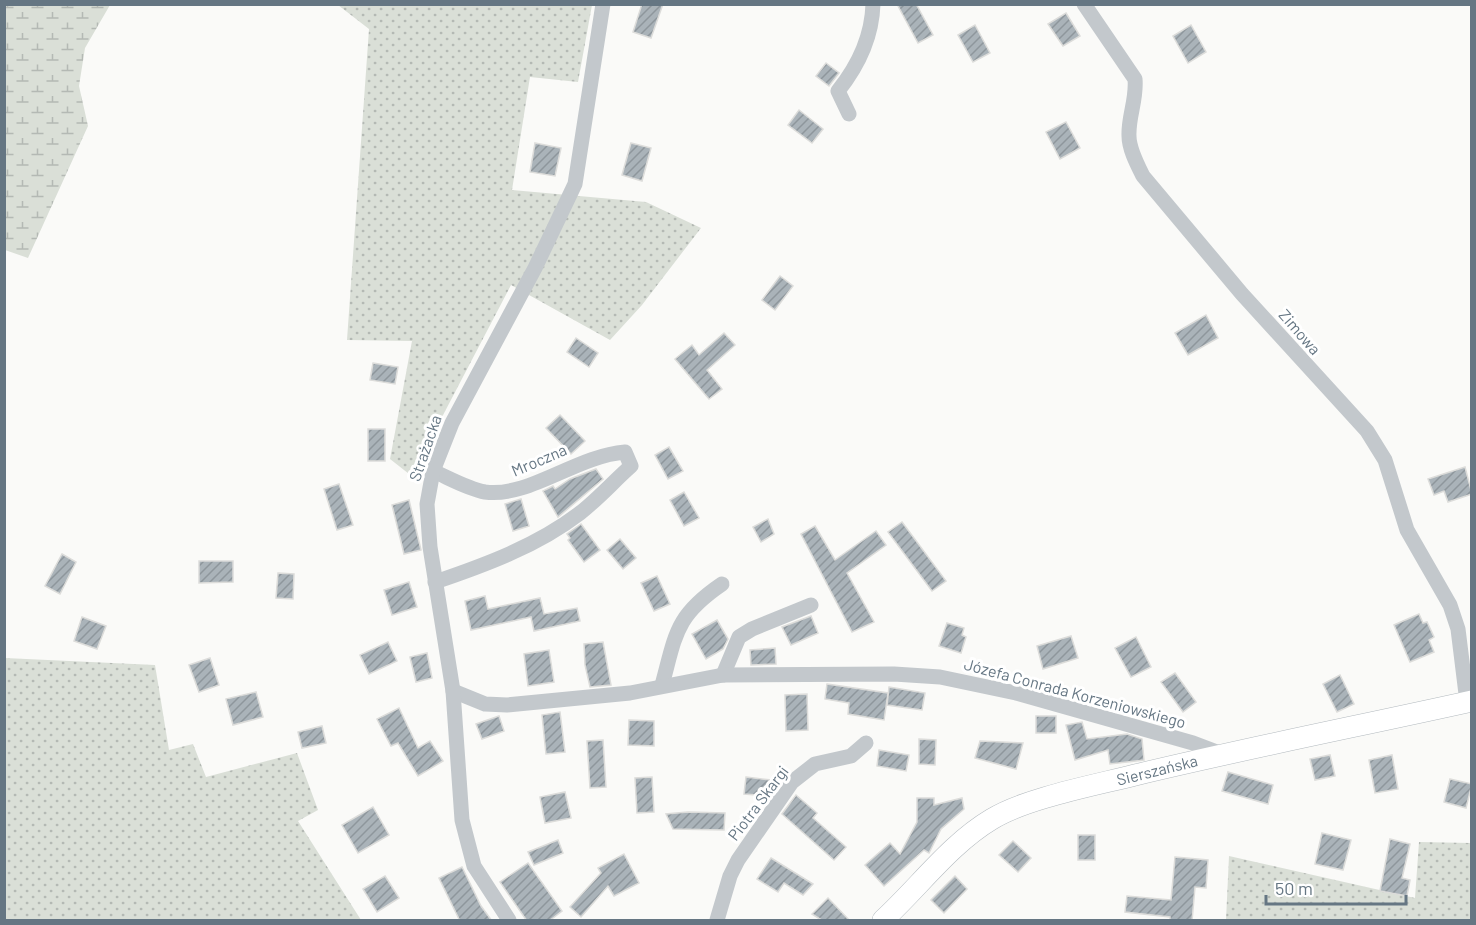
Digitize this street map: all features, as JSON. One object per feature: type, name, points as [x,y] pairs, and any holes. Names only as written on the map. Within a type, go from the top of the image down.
[{"type":"street","name":"Strażacka","points":[[509,921],[474,866],[462,820],[453,692],[435,582],[427,504],[433,471],[452,423],[535,268],[575,184],[603,4]]},
{"type":"street","points":[[849,114],[838,91],[854,70],[863,53],[873,4]]},
{"type":"street","name":"Zimowa","points":[[1084,4],[1135,79],[1136,92],[1129,136],[1135,159],[1143,176],[1205,251],[1322,384],[1367,431],[1385,460],[1407,530],[1450,605],[1458,628],[1469,701]]},
{"type":"street","name":"Mroczna","points":[[433,471],[484,492],[518,491],[574,465],[606,454],[625,452],[631,466],[580,513],[541,539],[472,571],[435,582]]},
{"type":"street","points":[[663,685],[675,631],[699,600],[722,585]]},
{"type":"street","points":[[723,675],[739,637],[752,629],[811,605]]},
{"type":"street","name":"Józefa Conrada Korzeniowskiego","points":[[453,692],[485,704],[507,705],[630,693],[723,675],[894,674],[940,677],[1016,693],[1193,743],[1222,754]]},
{"type":"street","name":"Sierszańska","points":[[883,921],[957,846],[994,817],[1098,784],[1222,754],[1469,701]]},
{"type":"street","name":"Piotra Skargi","points":[[717,921],[730,876],[738,860],[792,782],[815,764],[851,756],[866,743]]},
{"type":"green space","points":[[5,4],[110,5],[85,48],[79,86],[88,126],[28,258],[5,250]]},
{"type":"green space","points":[[338,5],[592,5],[578,82],[530,77],[512,190],[646,202],[701,228],[642,305],[610,340],[511,285],[430,440],[418,481],[390,459],[412,341],[347,340],[369,29]]},
{"type":"green space","points":[[5,658],[155,665],[169,750],[193,744],[206,777],[297,753],[318,810],[298,821],[361,920],[5,920]]},
{"type":"green space","points":[[1419,842],[1471,843],[1471,920],[1226,920],[1229,856],[1415,898]]},
{"type":"building","points":[[642,4],[663,4],[651,38],[633,32]]},
{"type":"building","points":[[897,4],[916,4],[933,35],[918,43]]},
{"type":"building","points":[[1066,13],[1080,36],[1063,46],[1048,24]]},
{"type":"building","points":[[975,25],[990,53],[973,62],[958,35]]},
{"type":"building","points":[[1191,25],[1206,52],[1188,63],[1173,36]]},
{"type":"building","points":[[826,63],[839,73],[829,86],[816,76]]},
{"type":"building","points":[[799,110],[823,129],[812,143],[788,125]]},
{"type":"building","points":[[1066,122],[1080,148],[1060,159],[1046,132]]},
{"type":"building","points":[[535,143],[561,148],[555,176],[530,172]]},
{"type":"building","points":[[631,143],[651,148],[642,181],[622,175]]},
{"type":"building","points":[[780,276],[793,286],[775,310],[762,300]]},
{"type":"building","points":[[1206,315],[1218,338],[1188,355],[1175,333]]},
{"type":"building","points":[[724,333],[735,345],[707,370],[722,389],[709,399],[675,359],[692,345],[699,355]]},
{"type":"building","points":[[576,338],[598,353],[589,367],[567,352]]},
{"type":"building","points":[[373,363],[398,367],[395,384],[370,380]]},
{"type":"building","points":[[560,415],[585,441],[571,454],[546,428]]},
{"type":"building","points":[[368,429],[385,429],[385,461],[368,461]]},
{"type":"building","points":[[669,447],[683,471],[668,479],[655,455]]},
{"type":"building","points":[[1465,467],[1472,494],[1448,502],[1444,491],[1434,495],[1428,479]]},
{"type":"building","points":[[596,469],[603,479],[558,517],[543,491],[553,486],[555,489],[570,479]]},
{"type":"building","points":[[339,484],[353,525],[337,530],[324,489]]},
{"type":"building","points":[[684,492],[699,518],[684,526],[670,500]]},
{"type":"building","points":[[521,499],[529,526],[513,531],[505,504]]},
{"type":"building","points":[[409,500],[421,550],[404,554],[392,505]]},
{"type":"building","points":[[768,519],[774,534],[761,542],[753,527]]},
{"type":"building","points":[[902,522],[946,581],[932,591],[888,532]]},
{"type":"building","points":[[581,524],[600,550],[584,562],[568,540],[570,538],[567,534]]},
{"type":"building","points":[[815,526],[835,560],[876,531],[886,545],[847,573],[874,622],[852,632],[801,534]]},
{"type":"building","points":[[620,539],[636,558],[623,569],[607,550]]},
{"type":"building","points":[[62,554],[76,562],[60,594],[45,586]]},
{"type":"building","points":[[199,561],[233,561],[233,582],[199,583]]},
{"type":"building","points":[[278,573],[294,574],[293,599],[276,598]]},
{"type":"building","points":[[657,576],[670,604],[654,611],[641,583]]},
{"type":"building","points":[[409,582],[417,607],[392,615],[384,590]]},
{"type":"building","points":[[485,596],[488,609],[540,598],[544,614],[577,608],[580,621],[534,631],[531,617],[471,630],[465,601]]},
{"type":"building","points":[[1419,614],[1423,623],[1427,622],[1434,637],[1429,640],[1434,652],[1410,662],[1394,625]]},
{"type":"building","points":[[811,616],[818,633],[791,645],[782,627]]},
{"type":"building","points":[[82,617],[106,626],[97,649],[74,641]]},
{"type":"building","points":[[717,620],[728,639],[723,649],[706,659],[692,634]]},
{"type":"building","points":[[947,623],[964,628],[962,635],[966,637],[961,653],[939,646]]},
{"type":"building","points":[[1071,636],[1078,658],[1043,669],[1037,646]]},
{"type":"building","points":[[1136,637],[1151,667],[1131,677],[1115,648]]},
{"type":"building","points":[[388,642],[397,661],[369,674],[360,655]]},
{"type":"building","points":[[603,642],[611,685],[590,687],[585,665],[584,644]]},
{"type":"building","points":[[775,648],[776,664],[751,665],[750,650]]},
{"type":"building","points":[[549,650],[554,682],[528,686],[524,654]]},
{"type":"building","points":[[427,653],[432,678],[416,682],[410,657]]},
{"type":"building","points":[[210,658],[219,685],[199,692],[189,665]]},
{"type":"building","points":[[1175,673],[1196,702],[1183,712],[1161,682]]},
{"type":"building","points":[[1340,675],[1354,704],[1337,712],[1323,684]]},
{"type":"building","points":[[827,684],[888,693],[884,720],[848,714],[849,703],[825,699]]},
{"type":"building","points":[[889,687],[925,693],[922,710],[887,705]]},
{"type":"building","points":[[256,692],[263,717],[233,725],[226,699]]},
{"type":"building","points":[[807,694],[808,730],[786,731],[785,695]]},
{"type":"building","points":[[399,708],[418,748],[430,741],[443,761],[418,776],[398,743],[391,746],[377,719]]},
{"type":"building","points":[[560,712],[565,752],[546,754],[542,715]]},
{"type":"building","points":[[499,716],[504,731],[482,739],[476,724]]},
{"type":"building","points":[[1036,716],[1056,716],[1056,733],[1036,733]]},
{"type":"building","points":[[629,720],[654,721],[654,746],[628,745]]},
{"type":"building","points":[[1082,722],[1087,739],[1127,734],[1142,739],[1144,760],[1110,764],[1108,750],[1075,760],[1066,725]]},
{"type":"building","points":[[322,726],[326,743],[302,748],[298,732]]},
{"type":"building","points":[[919,739],[936,740],[935,765],[919,764]]},
{"type":"building","points":[[603,740],[606,787],[590,788],[587,741]]},
{"type":"building","points":[[980,741],[1023,743],[1016,769],[975,758]]},
{"type":"building","points":[[879,750],[909,755],[906,771],[877,766]]},
{"type":"building","points":[[1330,755],[1335,776],[1315,780],[1310,759]]},
{"type":"building","points":[[1392,755],[1398,789],[1375,793],[1369,760]]},
{"type":"building","points":[[1228,772],[1273,785],[1268,804],[1222,791]]},
{"type":"building","points":[[652,777],[654,812],[637,813],[635,778]]},
{"type":"building","points":[[746,777],[771,780],[769,796],[744,794]]},
{"type":"building","points":[[1450,779],[1472,784],[1466,808],[1444,802]]},
{"type":"building","points":[[565,792],[571,818],[545,823],[540,797]]},
{"type":"building","points":[[796,795],[817,813],[813,818],[846,847],[834,860],[782,814]]},
{"type":"building","points":[[917,798],[934,798],[934,805],[962,798],[964,809],[941,829],[929,853],[924,850],[884,886],[865,865],[890,843],[900,854],[917,822]]},
{"type":"building","points":[[373,807],[389,835],[358,853],[342,825]]},
{"type":"building","points":[[725,813],[724,830],[673,829],[666,814]]},
{"type":"building","points":[[1322,833],[1351,840],[1343,870],[1315,864]]},
{"type":"building","points":[[1078,835],[1095,835],[1095,860],[1078,860]]},
{"type":"building","points":[[1390,839],[1410,844],[1402,878],[1410,880],[1407,896],[1380,891]]},
{"type":"building","points":[[558,840],[563,853],[534,865],[528,852]]},
{"type":"building","points":[[1013,841],[1031,858],[1018,872],[999,855]]},
{"type":"building","points":[[624,854],[639,883],[614,896],[608,886],[581,917],[570,907],[601,873],[598,868]]},
{"type":"building","points":[[1175,857],[1208,860],[1206,888],[1195,887],[1192,921],[1170,921],[1170,917],[1125,912],[1127,896],[1171,900]]},
{"type":"building","points":[[771,858],[813,884],[803,895],[784,883],[778,892],[757,879]]},
{"type":"building","points":[[528,863],[562,911],[549,921],[527,921],[500,882]]},
{"type":"building","points":[[462,867],[481,906],[492,921],[460,921],[439,878]]},
{"type":"building","points":[[385,876],[399,898],[377,912],[363,889]]},
{"type":"building","points":[[955,876],[967,889],[944,913],[931,900]]},
{"type":"building","points":[[828,898],[850,921],[823,921],[812,914]]}]
